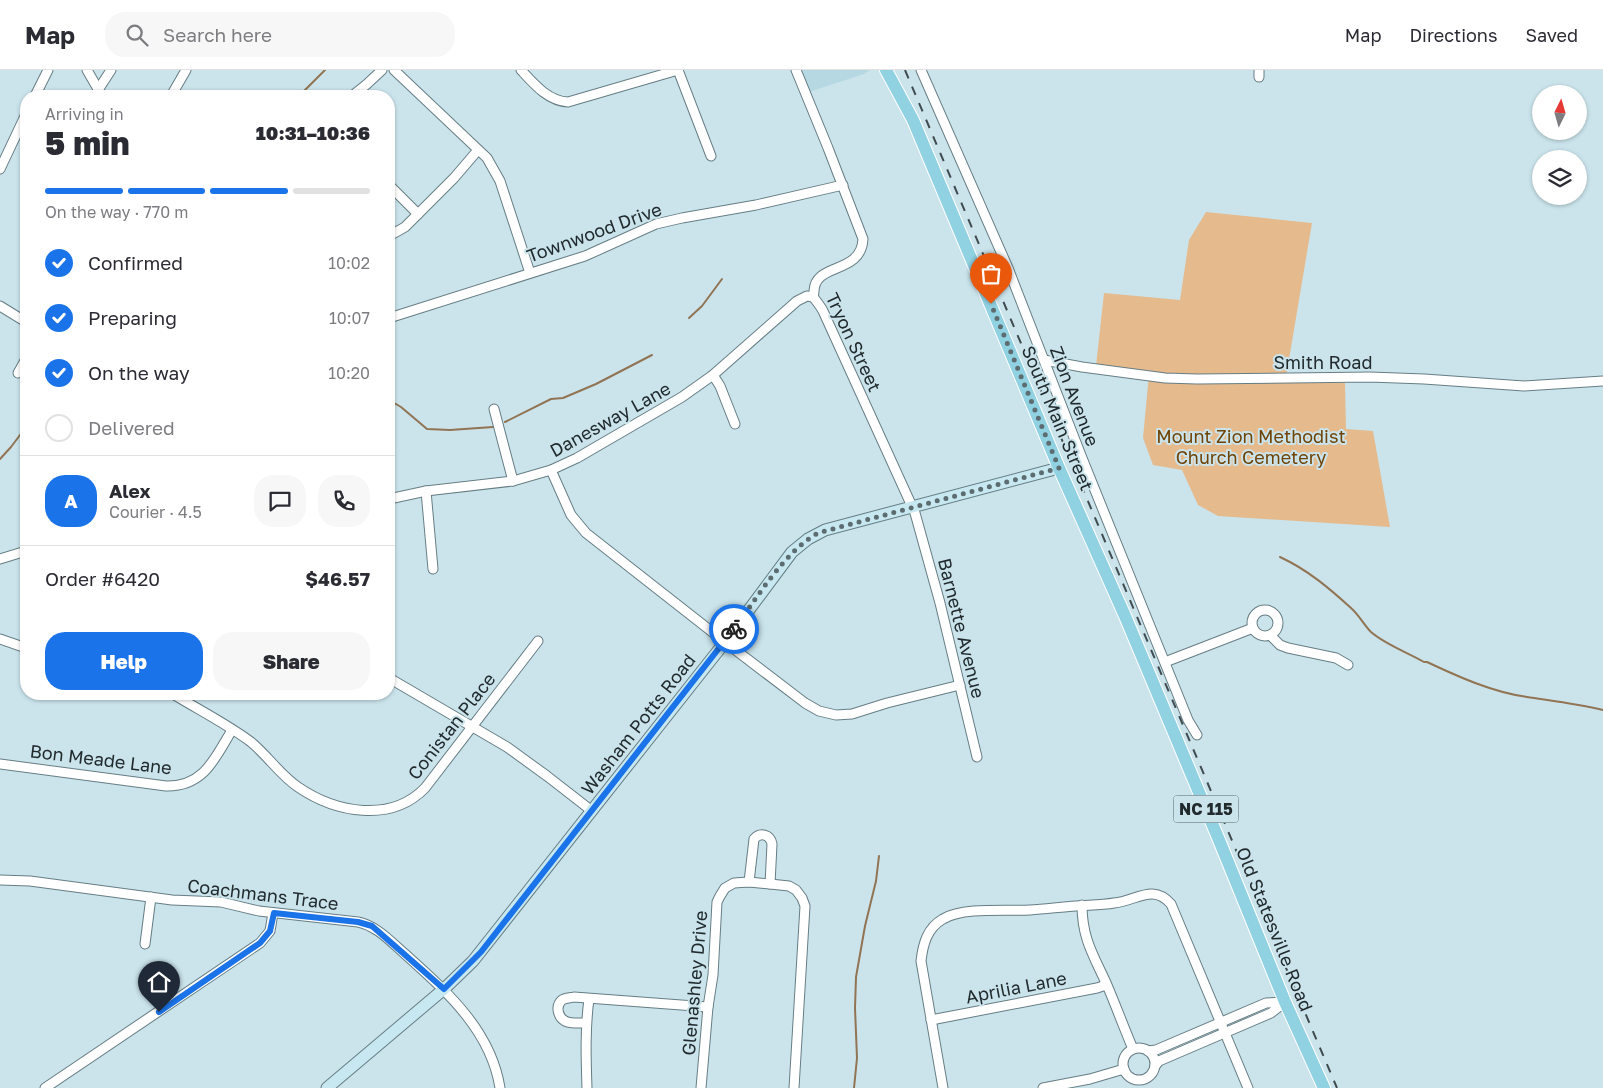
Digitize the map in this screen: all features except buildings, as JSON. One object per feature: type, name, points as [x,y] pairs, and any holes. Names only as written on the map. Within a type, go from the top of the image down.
[{"type":"main road","name":"South Main Street","points":[[886,70],[912,120],[1059,468],[1125,616]]},
{"type":"main road","name":"Old Statesville Road","points":[[1125,616],[1286,1002],[1324,1088]]},
{"type":"street","points":[[38,90],[48,70]]},
{"type":"street","points":[[87,70],[98,90]]},
{"type":"street","points":[[101,90],[111,70]]},
{"type":"street","points":[[175,90],[186,70]]},
{"type":"street","points":[[360,90],[382,70]]},
{"type":"street","points":[[394,70],[487,158],[500,181],[530,273]]},
{"type":"street","points":[[521,70],[550,96],[568,102],[678,70],[711,156]]},
{"type":"street","name":"Tryon Street","points":[[796,70],[862,234],[863,246],[851,262],[818,278],[814,287],[813,297],[823,311],[913,507]]},
{"type":"street","name":"Zion Avenue","points":[[921,70],[991,227],[1188,720],[1197,734]]},
{"type":"street","points":[[0,169],[20,127]]},
{"type":"street","points":[[395,233],[405,228],[454,178],[478,150]]},
{"type":"street","name":"Townwood Drive","points":[[395,316],[584,256],[665,221],[756,205],[843,185]]},
{"type":"street","points":[[395,192],[418,214]]},
{"type":"street","name":"Danesway Lane","points":[[395,498],[426,491],[513,480],[552,470],[577,458],[682,397],[713,375],[797,300],[807,296],[813,297]]},
{"type":"street","points":[[0,306],[20,318]]},
{"type":"street","name":"Smith Road","points":[[1044,360],[1164,378],[1197,380],[1370,377],[1524,386],[1603,381]]},
{"type":"street","points":[[18,373],[20,370]]},
{"type":"street","points":[[713,375],[720,386],[735,424]]},
{"type":"street","points":[[494,409],[513,480]]},
{"type":"street","name":"Washam Potts Road","points":[[327,1088],[444,989],[481,952],[725,642],[792,552],[808,539],[825,530],[1059,468]]},
{"type":"street","points":[[552,470],[571,514],[586,533],[805,703],[836,715],[852,714],[887,703],[960,685]]},
{"type":"street","points":[[426,491],[433,569]]},
{"type":"street","name":"Barnette Avenue","points":[[913,507],[922,534],[977,757]]},
{"type":"street","points":[[0,559],[20,553]]},
{"type":"street","points":[[1265,609],[1270,610],[1276,615],[1279,623],[1276,631],[1270,635],[1260,635],[1253,628],[1252,620],[1256,612],[1265,609]]},
{"type":"street","points":[[1165,662],[1253,628]]},
{"type":"street","points":[[1270,635],[1280,645],[1336,658],[1348,665]]},
{"type":"street","points":[[0,639],[20,646]]},
{"type":"street","name":"Conistan Place","points":[[183,700],[258,748],[289,780],[308,794],[335,805],[359,810],[386,810],[398,807],[419,794],[538,641]]},
{"type":"street","points":[[395,682],[532,764],[592,811]]},
{"type":"street","name":"Bon Meade Lane","points":[[0,764],[166,786],[179,785],[191,781],[207,770],[232,730]]},
{"type":"street","points":[[749,882],[754,839],[757,836],[763,835],[771,839],[772,844],[770,884]]},
{"type":"street","name":"Coachmans Trace","points":[[0,880],[30,881],[172,900],[221,902],[274,913],[358,922],[372,926],[444,989],[463,1011],[483,1041],[495,1067],[500,1088]]},
{"type":"street","name":"Glenashley Drive","points":[[701,1088],[708,1007],[713,975],[717,902],[725,888],[734,883],[749,882],[789,886],[796,890],[805,906],[794,1088]]},
{"type":"street","points":[[943,1088],[921,961],[924,942],[936,924],[953,914],[965,912],[1031,910],[1116,903],[1151,893],[1166,899],[1171,904],[1248,1088]]},
{"type":"street","points":[[145,944],[151,897]]},
{"type":"street","points":[[1082,906],[1083,928],[1091,952],[1133,1049]]},
{"type":"street","points":[[45,1088],[260,943],[270,931],[274,913]]},
{"type":"street","name":"Aprilia Lane","points":[[931,1020],[1106,985]]},
{"type":"street","points":[[586,1023],[567,1022],[559,1014],[558,1006],[564,999],[574,997],[708,1007]]},
{"type":"street","points":[[587,1088],[585,1044],[589,998]]},
{"type":"street","points":[[1148,1051],[1156,1050],[1266,1003],[1286,1002]]},
{"type":"street","points":[[1154,1066],[1154,1060],[1148,1051],[1142,1048],[1133,1049],[1125,1056],[1123,1063],[1124,1069],[1132,1078],[1144,1078],[1149,1076],[1154,1066],[1160,1061],[1270,1013],[1286,1002]]},
{"type":"street","points":[[1043,1088],[1090,1079],[1124,1069]]},
{"type":"street","points":[[1144,1078],[1148,1088]]},
{"type":"shaded area","points":[[800,70],[870,70],[864,74],[809,92]]},
{"type":"green space","name":"Mount Zion Methodist Church Cemetery","points":[[1206,212],[1312,223],[1285,383],[1345,383],[1346,429],[1373,431],[1390,527],[1218,516],[1198,505],[1182,470],[1153,465],[1143,438],[1149,374],[1096,366],[1104,293],[1180,300],[1189,240]]},
{"type":"waterway","points":[[305,90],[325,70]]},
{"type":"waterway","points":[[689,318],[702,306],[722,279]]},
{"type":"waterway","points":[[505,422],[551,399],[563,398],[596,384],[652,355]]},
{"type":"waterway","points":[[395,404],[427,429],[450,430],[493,427]]},
{"type":"waterway","points":[[0,459],[20,435]]},
{"type":"waterway","points":[[1280,557],[1300,568],[1326,587],[1354,611],[1377,637],[1424,662],[1501,692],[1603,710]]},
{"type":"waterway","points":[[854,1088],[857,1058],[856,977],[865,926],[876,881],[879,856]]},
{"type":"railway","points":[[905,70],[1337,1088]]},
{"type":"way so far","points":[[734,629],[792,552],[800,544],[818,533],[1059,468],[991,304]]},
{"type":"route","points":[[159,1012],[260,943],[270,931],[274,913],[358,922],[372,926],[444,989],[481,952],[734,629]]}]
